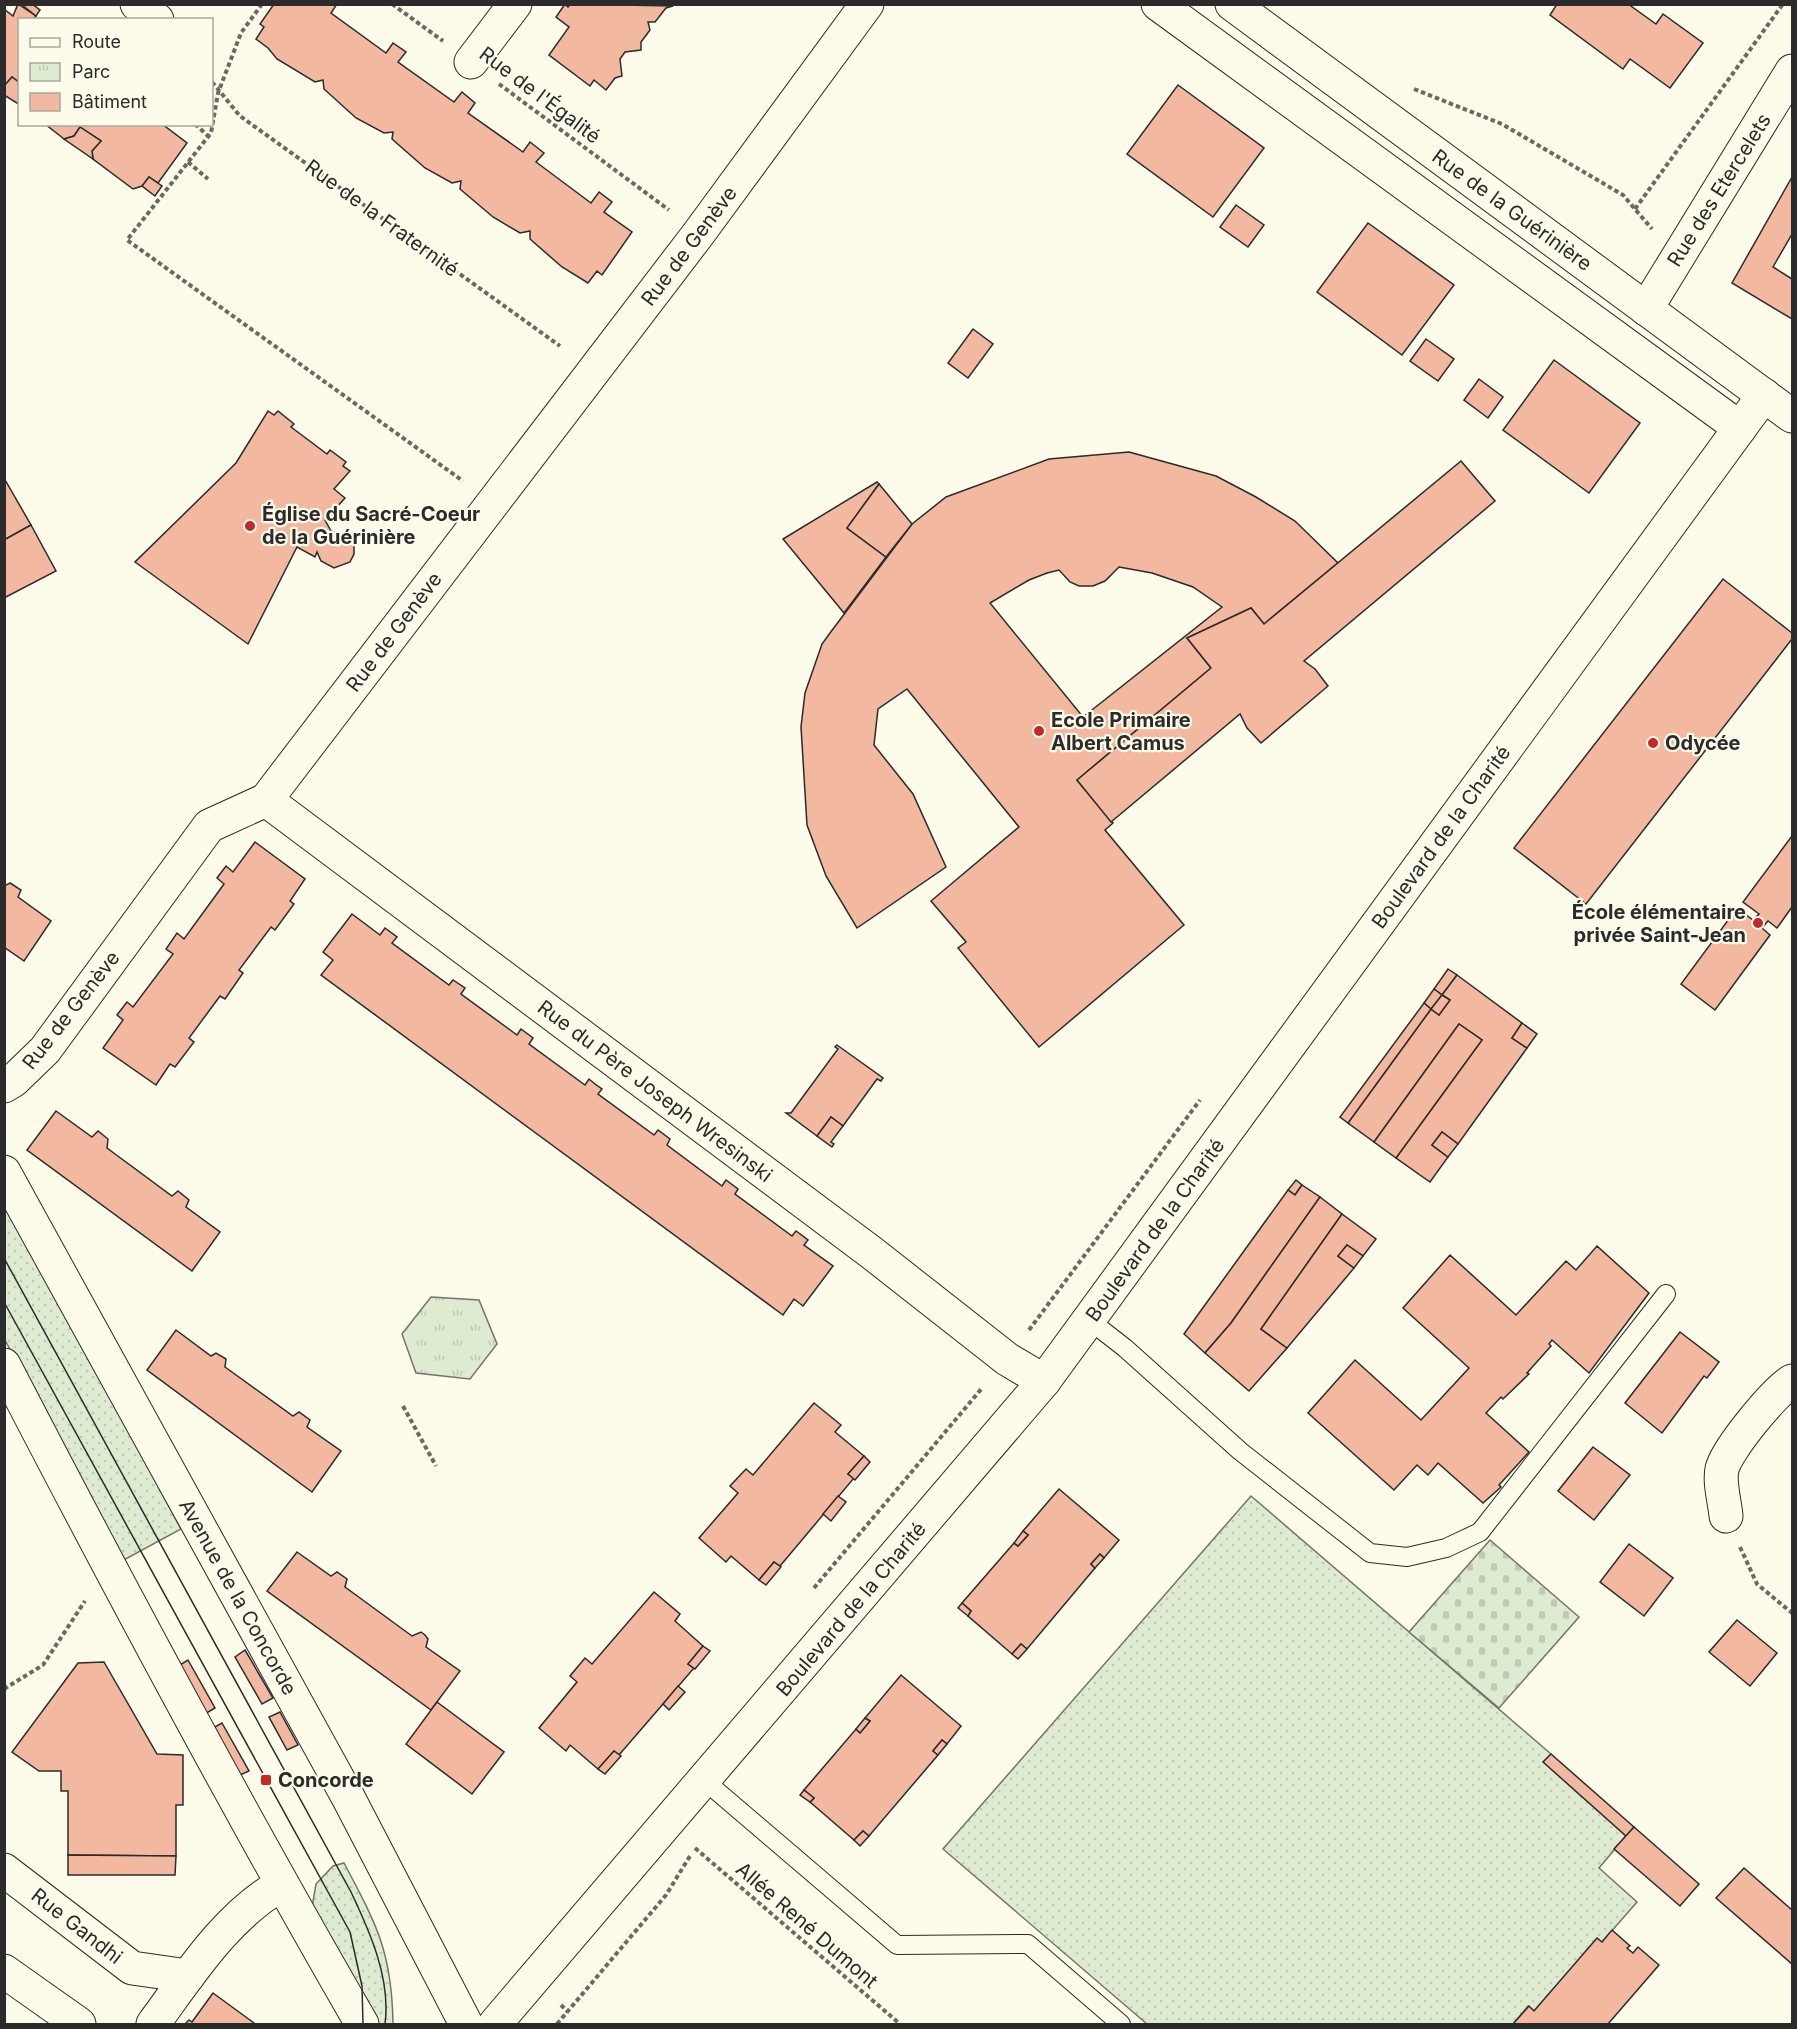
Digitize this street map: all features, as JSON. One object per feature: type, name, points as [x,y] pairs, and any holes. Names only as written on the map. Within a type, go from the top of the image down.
[{"type":"street","points":[[137,4],[154,18]]},
{"type":"street","points":[[471,62],[515,4]]},
{"type":"street","name":"Rue de Genève","points":[[4,1086],[14,1080],[45,1050],[209,826],[266,800],[699,232],[867,4]]},
{"type":"street","points":[[1158,4],[1740,428]]},
{"type":"street","name":"Rue de la Guérinière","points":[[1232,4],[1792,416]]},
{"type":"street","name":"Rue des Etercelets","points":[[1646,309],[1792,70]]},
{"type":"street","name":"Boulevard de la Charité","points":[[495,2025],[1044,1381],[1764,396]]},
{"type":"street","name":"Rue du Père Joseph Wresinski","points":[[266,800],[872,1253],[1007,1359],[1044,1381]]},
{"type":"street","name":"Avenue de la Concorde","points":[[4,1172],[348,1797],[466,2025]]},
{"type":"street","points":[[4,1365],[116,1581],[281,1885],[362,2025]]},
{"type":"street","points":[[1726,1516],[1722,1469],[1749,1425],[1785,1385],[1792,1381]]},
{"type":"street","name":"Rue Gandhi","points":[[4,1870],[132,1968],[188,1976]]},
{"type":"street","points":[[153,2025],[188,1976],[224,1933],[261,1896],[281,1885]]},
{"type":"street","points":[[4,1971],[79,2025]]},
{"type":"lane","points":[[1089,1320],[1125,1348],[1240,1451],[1370,1553],[1407,1557],[1446,1548],[1480,1532],[1666,1294]]},
{"type":"lane","points":[[705,1781],[897,1945],[1028,1944],[1121,2025]]},
{"type":"path","points":[[213,114],[218,93],[241,33],[261,4]]},
{"type":"path","name":"Rue de l'Égalité","points":[[393,4],[669,210]]},
{"type":"path","points":[[1635,209],[1783,4]]},
{"type":"path","name":"Rue de la Fraternité","points":[[213,84],[218,93],[240,116],[560,346]]},
{"type":"path","points":[[1409,87],[1502,124],[1623,195],[1656,234]]},
{"type":"path","points":[[197,126],[208,136]]},
{"type":"path","points":[[210,126],[208,136],[127,240],[464,481]]},
{"type":"path","points":[[188,162],[208,179]]},
{"type":"path","points":[[403,1406],[436,1466]]},
{"type":"path","points":[[1726,1516],[1757,1584],[1792,1613]]},
{"type":"path","points":[[4,1689],[43,1665],[88,1597]]},
{"type":"path","name":"Allée René Dumont","points":[[695,1848],[900,2025]]},
{"type":"path","points":[[557,2025],[568,2012]]},
{"type":"green space","points":[[4,1198],[181,1529],[122,1561],[5,1340]]},
{"type":"green space","points":[[431,1297],[479,1300],[497,1344],[470,1379],[416,1373],[402,1334]]},
{"type":"green space","points":[[1251,1496],[1551,1754],[1544,1762],[1626,1836],[1599,1868],[1637,1902],[1602,1942],[1597,1939],[1534,2011],[1528,2006],[1513,2024],[1147,2024],[943,1849]]},
{"type":"green space","points":[[1490,1540],[1579,1617],[1499,1708],[1409,1632]]},
{"type":"green space","points":[[344,1863],[374,1922],[386,1958],[390,1978],[393,2024],[373,2024],[311,1913],[316,1884],[333,1866]]},
{"type":"building","points":[[18,4],[36,16],[34,18],[18,18],[18,82],[12,77],[4,86],[4,9],[13,16]]},
{"type":"building","points":[[21,4],[32,4],[40,10],[36,16]]},
{"type":"building","points":[[274,4],[337,4],[331,13],[386,53],[393,43],[406,52],[398,62],[454,102],[462,92],[475,103],[468,113],[523,152],[530,142],[544,153],[536,162],[591,203],[599,192],[612,202],[604,212],[632,232],[602,275],[597,271],[588,283],[562,267],[530,239],[530,231],[520,233],[493,217],[460,189],[461,181],[452,183],[425,168],[392,139],[393,132],[384,133],[356,118],[324,89],[323,80],[315,82],[277,59],[256,39],[264,27],[260,24]]},
{"type":"building","points":[[565,4],[568,7],[570,4],[673,6],[666,8],[655,22],[648,22],[650,30],[641,42],[641,50],[625,52],[620,59],[622,76],[615,78],[606,90],[594,80],[590,86],[549,55],[569,27],[556,17]]},
{"type":"building","points":[[1557,4],[1628,4],[1656,24],[1663,14],[1703,43],[1670,88],[1630,59],[1623,69],[1550,15]]},
{"type":"building","points":[[12,77],[18,82],[18,104],[4,95],[4,86]]},
{"type":"building","points":[[1178,85],[1264,148],[1213,217],[1127,154]]},
{"type":"building","points":[[48,126],[165,126],[187,143],[158,183],[149,177],[142,186],[133,189],[93,159],[92,151],[101,141],[80,127],[74,136],[64,139]]},
{"type":"building","points":[[80,127],[101,141],[92,151],[93,159],[64,139],[74,136]]},
{"type":"building","points":[[149,177],[162,186],[155,196],[142,186]]},
{"type":"building","points":[[1792,177],[1792,234],[1773,267],[1792,279],[1792,319],[1732,283]]},
{"type":"building","points":[[1236,205],[1264,225],[1248,247],[1220,227]]},
{"type":"building","points":[[1368,223],[1454,285],[1402,355],[1317,292]]},
{"type":"building","points":[[973,329],[993,344],[968,378],[948,363]]},
{"type":"building","points":[[1426,339],[1454,359],[1438,381],[1410,361]]},
{"type":"building","points":[[1554,360],[1640,423],[1589,493],[1503,430]]},
{"type":"building","points":[[1479,379],[1503,397],[1488,418],[1464,400]]},
{"type":"building","name":"Église du Sacré-Coeur de la Guérinière","points":[[268,411],[274,415],[278,411],[294,424],[291,427],[327,454],[330,450],[346,462],[343,466],[350,471],[334,489],[345,498],[325,520],[331,531],[349,538],[354,545],[354,554],[350,562],[334,568],[321,561],[317,552],[315,557],[297,547],[248,644],[135,562],[236,463]]},
{"type":"building","points":[[1129,452],[1216,476],[1295,521],[1338,563],[1264,624],[1251,608],[1187,638],[1211,668],[1077,780],[1113,823],[1105,830],[1184,925],[1039,1047],[958,948],[966,942],[931,901],[1019,827],[907,689],[878,709],[874,745],[913,794],[946,867],[857,928],[826,876],[807,825],[801,727],[805,693],[822,644],[912,524],[946,497],[1049,459]],"holes":[[[1119,567],[1152,573],[1193,587],[1222,607],[1083,717],[990,603],[1029,580],[1059,570],[1070,582],[1079,586],[1093,586],[1105,581]]]},
{"type":"building","points":[[1461,461],[1495,501],[1304,661],[1315,669],[1328,686],[1261,743],[1247,728],[1240,714],[1111,822],[1077,780],[1211,668],[1187,638],[1251,608],[1264,624]]},
{"type":"building","points":[[4,478],[31,525],[4,540]]},
{"type":"building","points":[[877,482],[879,484],[847,528],[886,557],[844,613],[783,539]]},
{"type":"building","points":[[879,484],[912,524],[886,557],[847,528]]},
{"type":"building","points":[[31,525],[56,571],[4,598],[4,540]]},
{"type":"building","name":"Odycée","points":[[1723,579],[1792,633],[1792,639],[1586,904],[1514,848]]},
{"type":"building","points":[[1792,836],[1792,907],[1777,928],[1768,921],[1762,928],[1770,935],[1715,1010],[1681,984],[1737,908],[1753,920],[1759,914],[1743,902]]},
{"type":"building","points":[[255,842],[305,879],[290,901],[294,904],[275,930],[271,927],[239,970],[243,973],[225,999],[220,996],[189,1038],[194,1042],[175,1067],[170,1064],[156,1085],[103,1048],[123,1020],[117,1015],[127,1002],[133,1007],[173,954],[166,949],[177,933],[184,939],[224,884],[217,878],[226,866],[233,872]]},
{"type":"building","points":[[10,883],[21,890],[18,897],[51,921],[24,961],[4,947],[4,886]]},
{"type":"building","points":[[352,914],[380,935],[385,928],[397,937],[392,943],[449,985],[453,980],[465,988],[461,994],[517,1035],[521,1029],[533,1038],[529,1044],[585,1085],[589,1079],[602,1089],[598,1094],[654,1135],[658,1130],[670,1139],[667,1145],[722,1186],[726,1180],[738,1189],[735,1194],[792,1236],[796,1231],[808,1240],[804,1245],[833,1266],[803,1306],[794,1299],[783,1315],[321,975],[333,960],[323,952]]},
{"type":"building","points":[[1448,969],[1457,975],[1442,995],[1434,989]]},
{"type":"building","points":[[1457,975],[1522,1023],[1512,1038],[1527,1048],[1458,1144],[1442,1132],[1432,1145],[1448,1157],[1430,1182],[1396,1158],[1482,1040],[1459,1024],[1374,1142],[1348,1123],[1431,1009],[1439,1015],[1450,1000],[1442,995]]},
{"type":"building","points":[[1434,989],[1442,995],[1431,1009],[1424,1003]]},
{"type":"building","points":[[1442,995],[1450,1000],[1439,1015],[1431,1009]]},
{"type":"building","points":[[1424,1003],[1431,1009],[1348,1123],[1340,1117]]},
{"type":"building","points":[[1522,1023],[1537,1034],[1527,1048],[1512,1038]]},
{"type":"building","points":[[1459,1024],[1482,1040],[1396,1158],[1374,1142]]},
{"type":"building","points":[[837,1045],[883,1078],[881,1081],[877,1079],[843,1126],[831,1117],[817,1136],[786,1113],[791,1113],[838,1049],[835,1047]]},
{"type":"building","points":[[56,1111],[92,1137],[98,1131],[108,1139],[107,1148],[172,1196],[178,1191],[189,1200],[186,1207],[220,1232],[192,1271],[27,1150]]},
{"type":"building","points":[[831,1117],[843,1126],[831,1142],[834,1144],[832,1147],[817,1136]]},
{"type":"building","points":[[1442,1132],[1458,1144],[1448,1157],[1432,1145]]},
{"type":"building","points":[[1296,1180],[1302,1185],[1295,1195],[1288,1190]]},
{"type":"building","points":[[1302,1185],[1320,1197],[1231,1323],[1205,1353],[1184,1334],[1288,1190],[1295,1195]]},
{"type":"building","points":[[1320,1197],[1342,1214],[1261,1329],[1287,1348],[1249,1391],[1205,1353],[1231,1323]]},
{"type":"building","points":[[1342,1214],[1376,1239],[1363,1256],[1347,1245],[1338,1256],[1354,1268],[1287,1348],[1261,1329]]},
{"type":"building","points":[[1347,1245],[1363,1256],[1354,1268],[1338,1256]]},
{"type":"building","points":[[1597,1246],[1649,1293],[1589,1373],[1552,1340],[1549,1344],[1551,1346],[1527,1373],[1529,1374],[1486,1413],[1529,1452],[1499,1485],[1501,1487],[1483,1503],[1438,1463],[1428,1475],[1417,1465],[1394,1490],[1308,1413],[1355,1360],[1421,1420],[1469,1368],[1403,1308],[1450,1255],[1516,1315],[1566,1261],[1576,1270]]},
{"type":"building","points":[[176,1330],[211,1356],[216,1353],[226,1359],[225,1367],[293,1416],[299,1412],[310,1420],[307,1427],[341,1451],[312,1492],[147,1370]]},
{"type":"building","points":[[1680,1332],[1719,1362],[1707,1378],[1704,1376],[1662,1433],[1625,1403]]},
{"type":"building","points":[[814,1403],[841,1425],[835,1432],[864,1456],[848,1474],[854,1478],[780,1566],[774,1562],[759,1580],[731,1556],[726,1562],[699,1538],[738,1493],[730,1486],[746,1469],[753,1475]]},
{"type":"building","points":[[1593,1447],[1630,1475],[1594,1520],[1558,1491]]},
{"type":"building","points":[[864,1456],[870,1462],[855,1480],[848,1474]]},
{"type":"building","points":[[1059,1489],[1119,1540],[1104,1558],[1100,1554],[1091,1564],[1095,1568],[1027,1649],[1021,1644],[1012,1654],[968,1616],[971,1611],[962,1603],[1014,1543],[1018,1546],[1028,1535],[1023,1531]]},
{"type":"building","points":[[838,1496],[846,1502],[831,1521],[823,1514]]},
{"type":"building","points":[[1023,1531],[1028,1535],[1018,1546],[1014,1543]]},
{"type":"building","points":[[1629,1544],[1673,1578],[1644,1616],[1600,1582]]},
{"type":"building","points":[[297,1552],[331,1576],[337,1572],[347,1579],[345,1587],[412,1636],[421,1632],[428,1639],[426,1647],[460,1671],[431,1710],[267,1591]]},
{"type":"building","points":[[1100,1554],[1104,1558],[1095,1568],[1091,1564]]},
{"type":"building","points":[[774,1562],[781,1567],[766,1585],[759,1580]]},
{"type":"building","points":[[654,1592],[680,1614],[675,1621],[703,1646],[688,1664],[694,1668],[619,1755],[614,1751],[598,1769],[570,1745],[566,1751],[539,1728],[577,1682],[570,1676],[585,1658],[592,1664]]},
{"type":"building","points":[[962,1603],[971,1611],[968,1616],[958,1608]]},
{"type":"building","points":[[1737,1620],[1777,1653],[1750,1686],[1709,1652]]},
{"type":"building","points":[[1021,1644],[1027,1649],[1018,1659],[1012,1654]]},
{"type":"building","points":[[703,1646],[710,1651],[695,1669],[688,1664]]},
{"type":"building","points":[[245,1650],[273,1698],[262,1704],[235,1657]]},
{"type":"building","points":[[188,1660],[215,1708],[205,1714],[178,1666]]},
{"type":"building","points":[[104,1662],[157,1754],[183,1755],[183,1805],[176,1805],[176,1856],[68,1855],[68,1791],[61,1791],[61,1771],[39,1771],[12,1752],[78,1663]]},
{"type":"building","points":[[901,1675],[961,1726],[947,1744],[942,1740],[933,1751],[938,1755],[869,1836],[863,1831],[854,1840],[810,1802],[814,1798],[804,1790],[856,1729],[860,1733],[870,1721],[865,1718]]},
{"type":"building","points":[[678,1686],[685,1692],[669,1710],[663,1704]]},
{"type":"building","points":[[437,1702],[504,1752],[472,1794],[406,1744]]},
{"type":"building","points":[[280,1712],[298,1745],[287,1750],[269,1717]]},
{"type":"building","points":[[865,1718],[870,1721],[860,1733],[856,1729]]},
{"type":"building","points":[[222,1723],[249,1771],[238,1776],[211,1729]]},
{"type":"building","points":[[942,1740],[947,1744],[938,1755],[933,1751]]},
{"type":"building","points":[[614,1751],[621,1756],[605,1774],[598,1769]]},
{"type":"building","points":[[1551,1754],[1634,1827],[1626,1836],[1543,1762]]},
{"type":"building","points":[[804,1790],[814,1798],[810,1802],[800,1795]]},
{"type":"building","points":[[1634,1827],[1699,1884],[1680,1906],[1614,1849]]},
{"type":"building","points":[[863,1831],[869,1836],[860,1846],[854,1840]]},
{"type":"building","points":[[68,1855],[176,1856],[175,1875],[68,1875]]},
{"type":"building","points":[[1744,1868],[1792,1910],[1792,1964],[1716,1898]]},
{"type":"building","points":[[1612,1930],[1630,1946],[1627,1948],[1633,1953],[1638,1947],[1659,1965],[1608,2024],[1513,2024],[1529,2006],[1534,2011],[1597,1938],[1602,1942]]},
{"type":"building","points":[[213,1993],[254,2023],[185,2024],[189,2020],[192,2022]]},
{"type":"tram line","points":[[4,1258],[351,1892],[372,1939],[382,1973],[385,1990],[385,2024]]},
{"type":"tram line","points":[[4,1302],[350,1932],[362,1986],[363,2024]]},
{"type":"place","name":"Église du Sacré-Coeur de la Guérinière","points":[[250,526]]},
{"type":"place","name":"Ecole Primaire Albert Camus","points":[[1039,731]]},
{"type":"place","name":"Odycée","points":[[1653,743]]},
{"type":"place","name":"École élémentaire privée Saint-Jean","points":[[1758,923]]},
{"type":"place","name":"Concorde","points":[[266,1780]]}]
